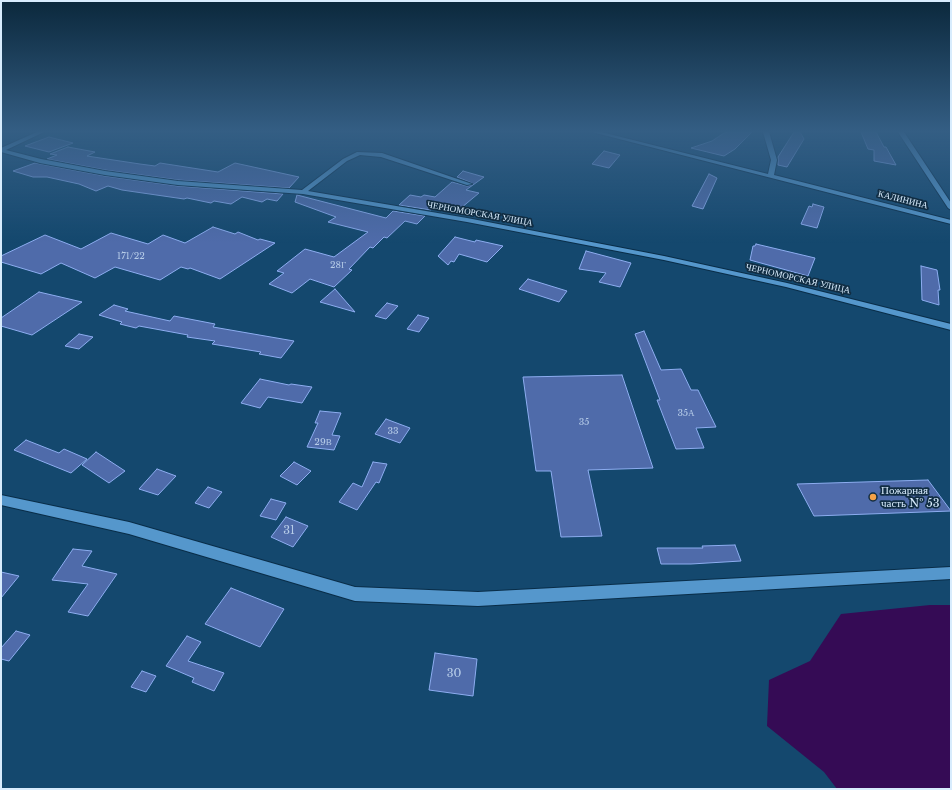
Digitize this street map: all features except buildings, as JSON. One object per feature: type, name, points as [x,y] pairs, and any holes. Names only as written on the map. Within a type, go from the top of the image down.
[{"type":"street","name":"ЧЕРНОМОРСКАЯ УЛИЦА","points":[[83,169],[178,183],[303,192],[664,258],[787,285],[951,327]]},
{"type":"street","points":[[303,192],[333,169]]},
{"type":"street","points":[[424,169],[469,184]]},
{"type":"street","name":"КАЛИНИНА","points":[[742,169],[951,222]]},
{"type":"street","points":[[771,176],[772,169]]},
{"type":"street","points":[[925,169],[951,208]]},
{"type":"street","points":[[1,500],[129,528],[355,594],[478,599],[951,573]]},
{"type":"shaded area","points":[[930,605],[951,605],[951,789],[837,789],[824,772],[767,726],[769,680],[810,661],[841,614]]},
{"type":"place","name":"Пожарная часть № 53","points":[[873,497]]}]
